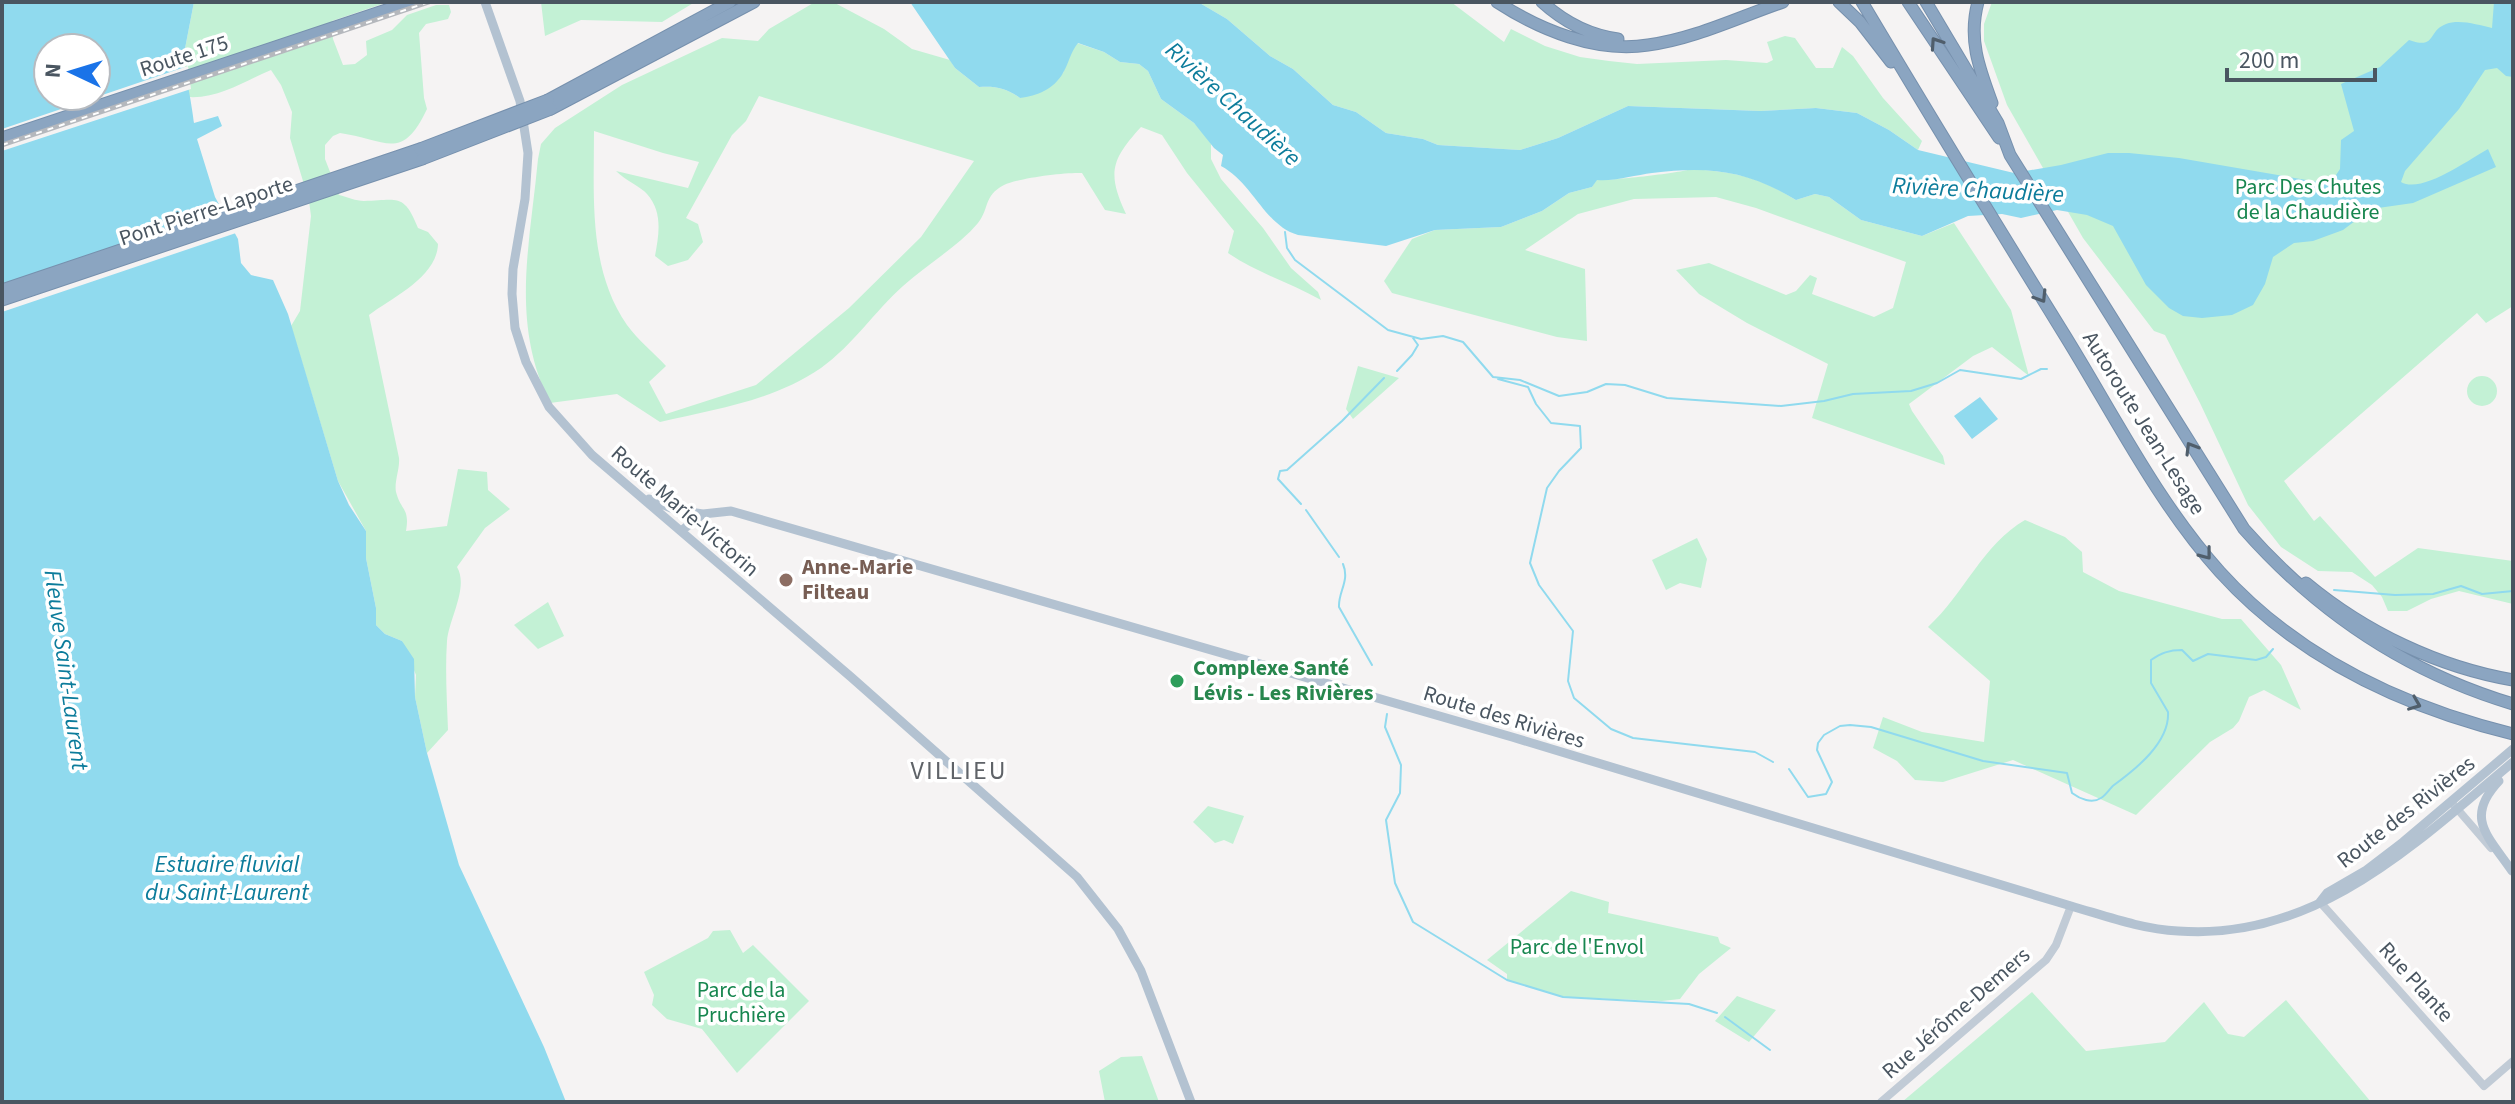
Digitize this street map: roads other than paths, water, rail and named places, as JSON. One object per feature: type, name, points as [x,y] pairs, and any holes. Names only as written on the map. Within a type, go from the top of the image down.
[{"type":"highway","points":[[380,12],[399,2]]},
{"type":"highway","points":[[380,12],[410,2]]},
{"type":"highway","points":[[550,104],[730,2]]},
{"type":"highway","points":[[421,154],[550,104],[754,2]]},
{"type":"highway","points":[[1497,2],[1538,25],[1567,36],[1637,47],[1671,41],[1778,3]]},
{"type":"highway","points":[[1542,2],[1581,28],[1613,38],[1644,40],[1668,36],[1778,3]]},
{"type":"highway","points":[[1839,2],[1874,40],[1933,121]]},
{"type":"highway","name":"Autoroute Jean-Lesage","points":[[1862,2],[2176,515],[2219,571],[2286,632],[2327,660],[2413,704],[2513,736]]},
{"type":"highway","points":[[1908,2],[2010,155]]},
{"type":"highway","name":"Autoroute Jean-Lesage","points":[[1926,2],[1998,123],[2010,155],[2062,241],[2233,514],[2257,545],[2332,615],[2376,644],[2432,674],[2513,704]]},
{"type":"highway","points":[[1978,2],[1973,44],[1998,123]]},
{"type":"highway","name":"Route 175","points":[[2,138],[380,12]]},
{"type":"highway","name":"Pont Pierre-Laporte","points":[[2,290],[421,154]]},
{"type":"highway","name":"Pont Pierre-Laporte","points":[[2,300],[421,154]]},
{"type":"highway","points":[[2233,514],[2252,529],[2298,577],[2371,628],[2408,648],[2513,680]]},
{"type":"main road","name":"Route Marie-Victorin","points":[[482,2],[525,133],[528,172],[515,249],[512,294],[515,328],[549,407],[571,435],[1077,877],[1118,929],[1141,971],[1191,1102]]},
{"type":"main road","name":"Route des Rivières","points":[[642,496],[676,510],[703,514],[731,511],[867,549],[1512,737],[2137,925],[2196,932],[2224,931],[2258,925],[2329,900],[2404,853],[2513,749]]},
{"type":"main road","points":[[681,531],[703,514]]},
{"type":"main road","name":"Route des Rivières","points":[[2454,806],[2513,764]]},
{"type":"main road","points":[[2512,872],[2489,837],[2481,814],[2485,795],[2513,764]]},
{"type":"street","points":[[2454,806],[2512,872]]},
{"type":"street","name":"Rue Plante","points":[[2320,902],[2484,1086],[2513,1061]]},
{"type":"street","name":"Rue Jérôme-Demers","points":[[1881,1102],[2046,960],[2056,945],[2071,906]]},
{"type":"water","name":"Estuaire fluvial du Saint-Laurent","points":[[2,2],[194,2],[182,64],[194,123],[218,116],[222,126],[197,139],[215,197],[238,239],[241,263],[251,275],[273,280],[288,314],[338,481],[366,531],[366,558],[376,608],[376,625],[385,634],[402,641],[414,659],[415,697],[427,753],[459,865],[544,1047],[566,1102],[2,1102]]},
{"type":"water","name":"Rivière Chaudière","points":[[910,2],[1198,2],[1227,19],[1270,56],[1293,69],[1333,105],[1356,112],[1386,133],[1423,139],[1438,145],[1520,150],[1558,138],[1628,106],[1760,111],[1816,108],[1857,113],[1918,150],[2014,173],[2108,153],[2129,153],[2179,158],[2318,182],[2334,178],[2340,169],[2341,140],[2354,131],[2341,84],[2380,67],[2409,40],[2424,43],[2440,27],[2457,22],[2492,28],[2494,2],[2513,2],[2513,77],[2506,76],[2497,68],[2485,70],[2459,109],[2405,171],[2401,182],[2410,184],[2432,180],[2488,149],[2496,167],[2413,203],[2371,209],[2343,230],[2313,241],[2294,243],[2273,257],[2265,284],[2253,305],[2232,315],[2202,318],[2183,316],[2169,308],[2146,285],[2113,226],[2087,215],[2057,210],[2021,218],[2002,214],[1968,216],[1922,236],[1861,220],[1829,197],[1815,194],[1796,200],[1743,176],[1709,171],[1673,171],[1597,180],[1592,187],[1569,193],[1542,211],[1501,227],[1435,230],[1386,246],[1298,235],[1277,223],[1242,183],[1221,166],[1223,155],[1194,123],[1161,99],[1148,71],[1139,64],[1120,62],[1104,52],[1078,43],[1059,79],[1039,93],[1020,98],[1001,88],[979,87],[955,68]]},
{"type":"water","points":[[1980,397],[1998,419],[1972,439],[1954,416]]},
{"type":"waterway","points":[[1285,232],[1287,248],[1295,260],[1388,330],[1421,339],[1443,336],[1463,342],[1493,377],[1520,380],[1559,396],[1587,392],[1606,384],[1625,385],[1667,398],[1781,406],[1853,394],[1911,391],[1937,383],[1960,370],[2021,379],[2047,369]]},
{"type":"waterway","points":[[1397,371],[1418,345],[1413,338]]},
{"type":"waterway","points":[[1301,504],[1278,479],[1280,471],[1287,470],[1342,421],[1384,378]]},
{"type":"waterway","points":[[1498,379],[1528,387],[1536,404],[1551,423],[1580,426],[1581,448],[1547,488],[1530,563],[1539,585],[1573,631],[1568,681],[1574,698],[1611,729],[1633,738],[1755,752],[1773,762]]},
{"type":"waterway","points":[[1306,510],[1339,557]]},
{"type":"waterway","points":[[1343,564],[1345,581],[1339,607],[1372,665]]},
{"type":"waterway","points":[[2334,590],[2395,595],[2433,594],[2461,586],[2482,594],[2513,591]]},
{"type":"waterway","points":[[1789,769],[1808,797],[1826,794],[1832,782],[1817,750],[1818,743],[1824,735],[1840,726],[1871,727],[1983,761],[2067,773],[2072,793],[2094,801],[2103,797],[2141,763],[2164,734],[2168,712],[2151,683],[2151,660],[2165,652],[2182,650],[2193,661],[2208,654],[2256,660],[2266,657],[2273,649]]},
{"type":"waterway","points":[[1387,714],[1385,727],[1401,765],[1400,793],[1386,820],[1395,883],[1413,922],[1507,980],[1563,997],[1689,1004],[1717,1013]]},
{"type":"waterway","points":[[1725,1017],[1770,1050]]},
{"type":"railway","points":[[2,145],[429,2]]},
{"type":"place","name":"Anne-Marie Filteau","points":[[786,580]]},
{"type":"place","name":"Complexe Santé Lévis - Les Rivières","points":[[1177,681]]},
{"type":"district","name":"VILLIEU","points":[[959,770]]},
{"type":"park label","name":"Parc Des Chutes de la Chaudière","points":[[2308,200]]},
{"type":"park label","name":"Parc de l'Envol","points":[[1577,947]]},
{"type":"park label","name":"Parc de la Pruchière","points":[[741,1002]]},
{"type":"water label","name":"Fleuve Saint-Laurent","points":[[66,670]]}]
